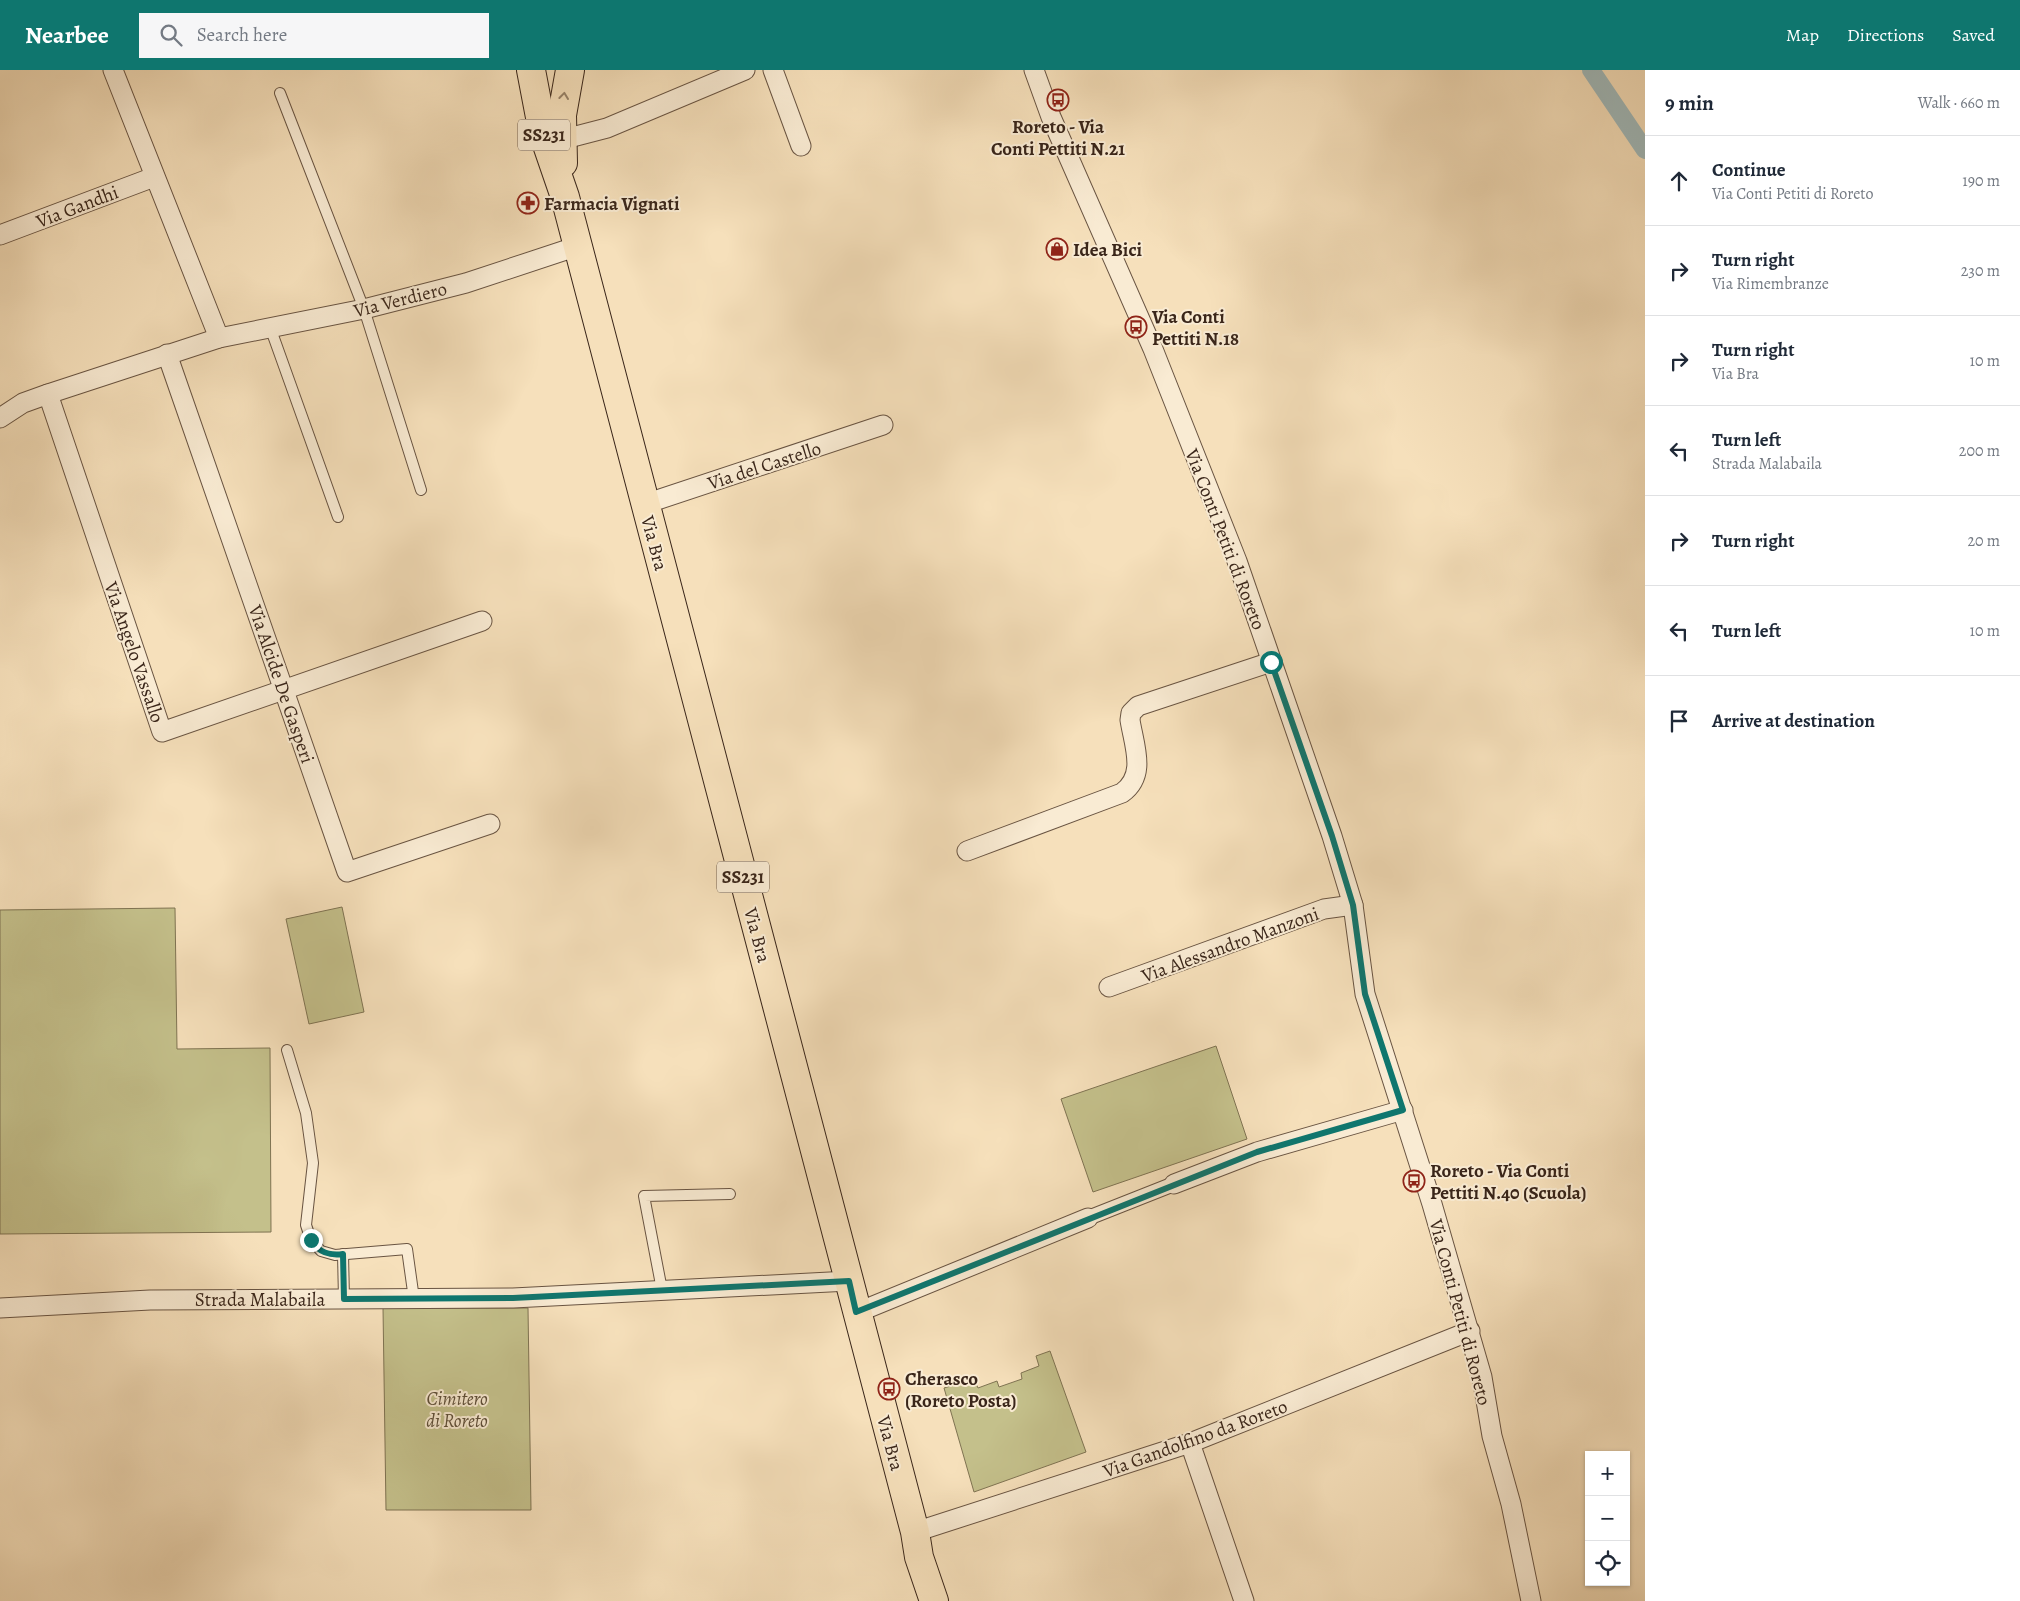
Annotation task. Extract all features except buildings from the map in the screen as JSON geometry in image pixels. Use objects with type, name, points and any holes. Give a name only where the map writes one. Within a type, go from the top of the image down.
[{"type":"main road","name":"Via Bra","points":[[531,70],[554,142],[565,197],[917,1544]]},
{"type":"main road","name":"Via Bra","points":[[554,142],[562,116],[570,70]]},
{"type":"main road","name":"SS231","points":[[914,1601],[917,1544]]},
{"type":"main road","name":"SS231","points":[[917,1544],[934,1601]]},
{"type":"street","points":[[113,70],[219,338]]},
{"type":"street","points":[[554,142],[607,128],[745,70]]},
{"type":"street","points":[[773,70],[801,146]]},
{"type":"street","name":"Via Conti Petiti di Roreto","points":[[1034,70],[1051,117],[1153,349],[1237,561],[1329,827],[1353,905],[1365,994],[1403,1110],[1470,1331],[1482,1377],[1492,1436],[1511,1504],[1531,1601]]},
{"type":"street","name":"Via Gandhi","points":[[0,235],[154,177]]},
{"type":"street","name":"Via Verdiero","points":[[0,418],[23,403],[219,338],[364,309],[466,283],[578,246]]},
{"type":"street","name":"Via Alcide De Gasperi","points":[[167,354],[347,872],[490,824]]},
{"type":"street","name":"Via Angelo Vassallo","points":[[48,394],[162,732],[482,621]]},
{"type":"street","name":"Via del Castello","points":[[645,504],[883,425]]},
{"type":"street","points":[[967,851],[1122,793],[1131,787],[1138,767],[1130,720],[1131,713],[1138,706],[1271,662]]},
{"type":"street","name":"Via Alessandro Manzoni","points":[[1109,988],[1324,909],[1353,905]]},
{"type":"street","points":[[856,1312],[1257,1152],[1403,1110]]},
{"type":"street","name":"Strada Malabaila","points":[[0,1308],[150,1300],[513,1298],[849,1281]]},
{"type":"street","name":"Via Gandolfino da Roreto","points":[[917,1544],[1190,1443],[1470,1331]]},
{"type":"street","points":[[1190,1443],[1244,1601]]},
{"type":"lane","points":[[280,93],[364,309],[421,490]]},
{"type":"lane","points":[[270,327],[338,517]]},
{"type":"lane","points":[[287,1050],[306,1112],[313,1163],[306,1215],[307,1231],[314,1245],[320,1251],[335,1255],[408,1249],[414,1299]]},
{"type":"lane","points":[[662,1290],[644,1196],[730,1194]]},
{"type":"lane","points":[[343,1254],[344,1299]]},
{"type":"green space","points":[[342,907],[364,1012],[309,1024],[286,919]]},
{"type":"green space","points":[[175,908],[177,1049],[270,1048],[271,1232],[0,1234],[0,910]]},
{"type":"green space","points":[[1216,1046],[1247,1139],[1093,1192],[1061,1099]]},
{"type":"green space","name":"Cimitero di Roreto","points":[[383,1308],[528,1308],[531,1510],[386,1510]]},
{"type":"green space","points":[[1050,1351],[1086,1452],[974,1492],[944,1388],[974,1379],[978,1388],[997,1381],[999,1387],[1022,1379],[1021,1373],[1039,1366],[1036,1356]]},
{"type":"waterway","points":[[1591,70],[1645,150]]},
{"type":"place","name":"Roreto - Via Conti Pettiti N.21","points":[[1058,100]]},
{"type":"place","name":"Farmacia Vignati","points":[[528,203]]},
{"type":"place","name":"Idea Bici","points":[[1057,249]]},
{"type":"place","name":"Via Conti Pettiti N.18","points":[[1136,327]]},
{"type":"place","name":"Roreto - Via Conti Pettiti N.40 (Scuola)","points":[[1414,1181]]},
{"type":"place","name":"Cherasco (Roreto Posta)","points":[[889,1389]]},
{"type":"route","points":[[311,1240],[320,1251],[335,1255],[343,1254],[344,1299],[513,1298],[849,1281],[856,1312],[1257,1152],[1403,1110],[1365,994],[1353,905],[1332,836],[1271,662]]}]
